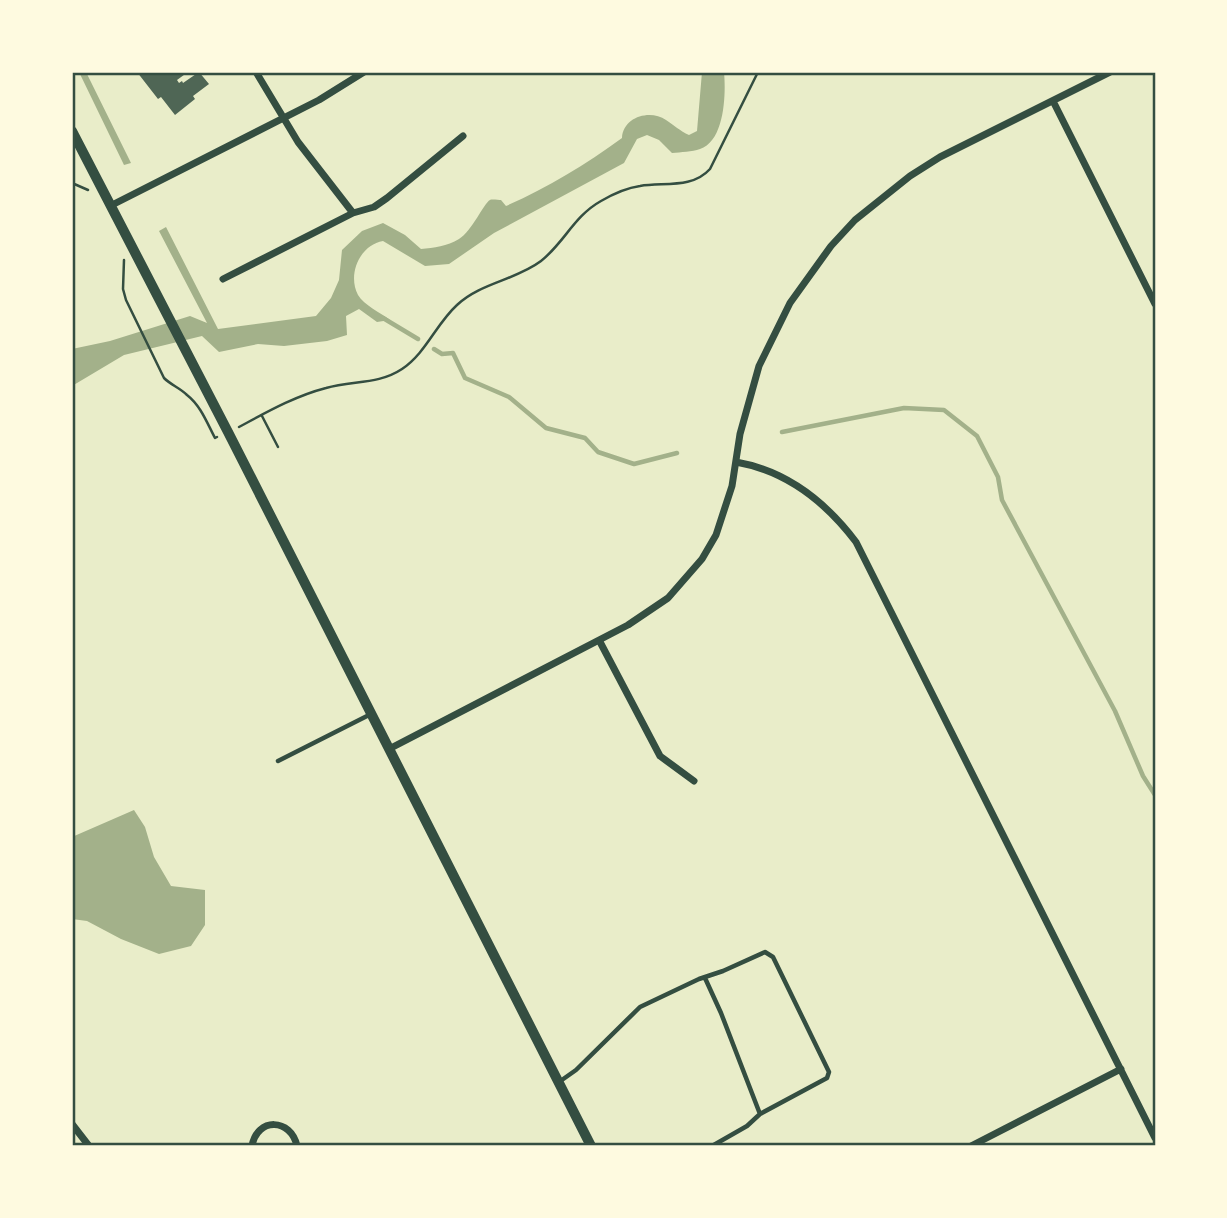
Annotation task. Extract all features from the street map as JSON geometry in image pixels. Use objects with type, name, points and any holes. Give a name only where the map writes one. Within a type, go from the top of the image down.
[{"type":"street","points":[[256,72],[298,142],[353,213]]},
{"type":"street","points":[[110,206],[319,100],[364,72]]},
{"type":"street","points":[[389,749],[599,640],[668,598],[702,559],[716,535],[726,510],[748,400],[768,345],[790,303],[831,246],[855,220],[910,176],[940,158],[1110,72]]},
{"type":"street","points":[[1053,101],[1155,303]]},
{"type":"street","points":[[72,131],[591,1146]]},
{"type":"street","points":[[223,279],[353,213],[374,207],[463,136]]},
{"type":"street","points":[[736,462],[769,471],[811,494],[834,515],[856,542],[1155,1138]]},
{"type":"street","points":[[599,640],[660,756],[694,781]]},
{"type":"street","points":[[971,1146],[1121,1069]]},
{"type":"street","points":[[72,1125],[89,1146]]},
{"type":"street","points":[[251,1146],[258,1131],[278,1125],[291,1132],[298,1146]]},
{"type":"lane","points":[[278,761],[372,714]]},
{"type":"lane","points":[[559,1083],[576,1070],[640,1007],[765,952],[770,954],[829,1072],[827,1078],[760,1114],[747,1126],[712,1146]]},
{"type":"lane","points":[[705,978],[760,1114]]},
{"type":"path","points":[[124,256],[123,289],[130,309],[162,372],[172,385],[186,393],[200,408],[215,438],[319,390],[340,384],[366,383],[387,378],[404,368],[420,353],[460,302],[540,262],[585,211],[600,201],[628,188],[700,179],[710,169],[758,72]]},
{"type":"path","points":[[72,183],[93,194]]},
{"type":"path","points":[[262,415],[278,447]]},
{"type":"shaded area","points":[[79,72],[86,72],[131,163],[124,165]]},
{"type":"shaded area","points":[[702,72],[724,72],[725,92],[715,137],[700,149],[672,153],[659,140],[647,135],[637,139],[624,163],[494,233],[449,264],[425,266],[383,241],[368,248],[362,254],[355,270],[355,287],[364,302],[390,320],[377,322],[359,309],[346,316],[347,335],[327,341],[284,346],[258,344],[219,352],[202,336],[124,355],[72,386],[72,349],[110,341],[190,316],[207,323],[159,231],[166,227],[218,329],[316,316],[331,298],[339,280],[342,250],[362,231],[383,223],[405,235],[421,249],[445,245],[464,235],[490,200],[501,200],[506,206],[551,184],[622,138],[627,125],[638,117],[660,117],[689,135],[697,131]]},
{"type":"shaded area","points":[[134,810],[145,827],[154,857],[171,886],[205,890],[205,925],[191,946],[159,954],[121,939],[87,921],[72,919],[72,837]]},
{"type":"building","points":[[137,72],[188,72],[177,80],[183,83],[199,72],[209,84],[175,115],[161,97],[158,99]]},
{"type":"waterway","points":[[383,318],[418,339]]},
{"type":"waterway","points":[[434,349],[442,354],[453,353],[465,378],[509,397],[546,428],[585,438],[598,452],[634,464],[677,453]]},
{"type":"waterway","points":[[782,432],[904,408],[944,410],[977,436],[998,477],[1002,500],[1115,711],[1143,776],[1155,795]]}]
